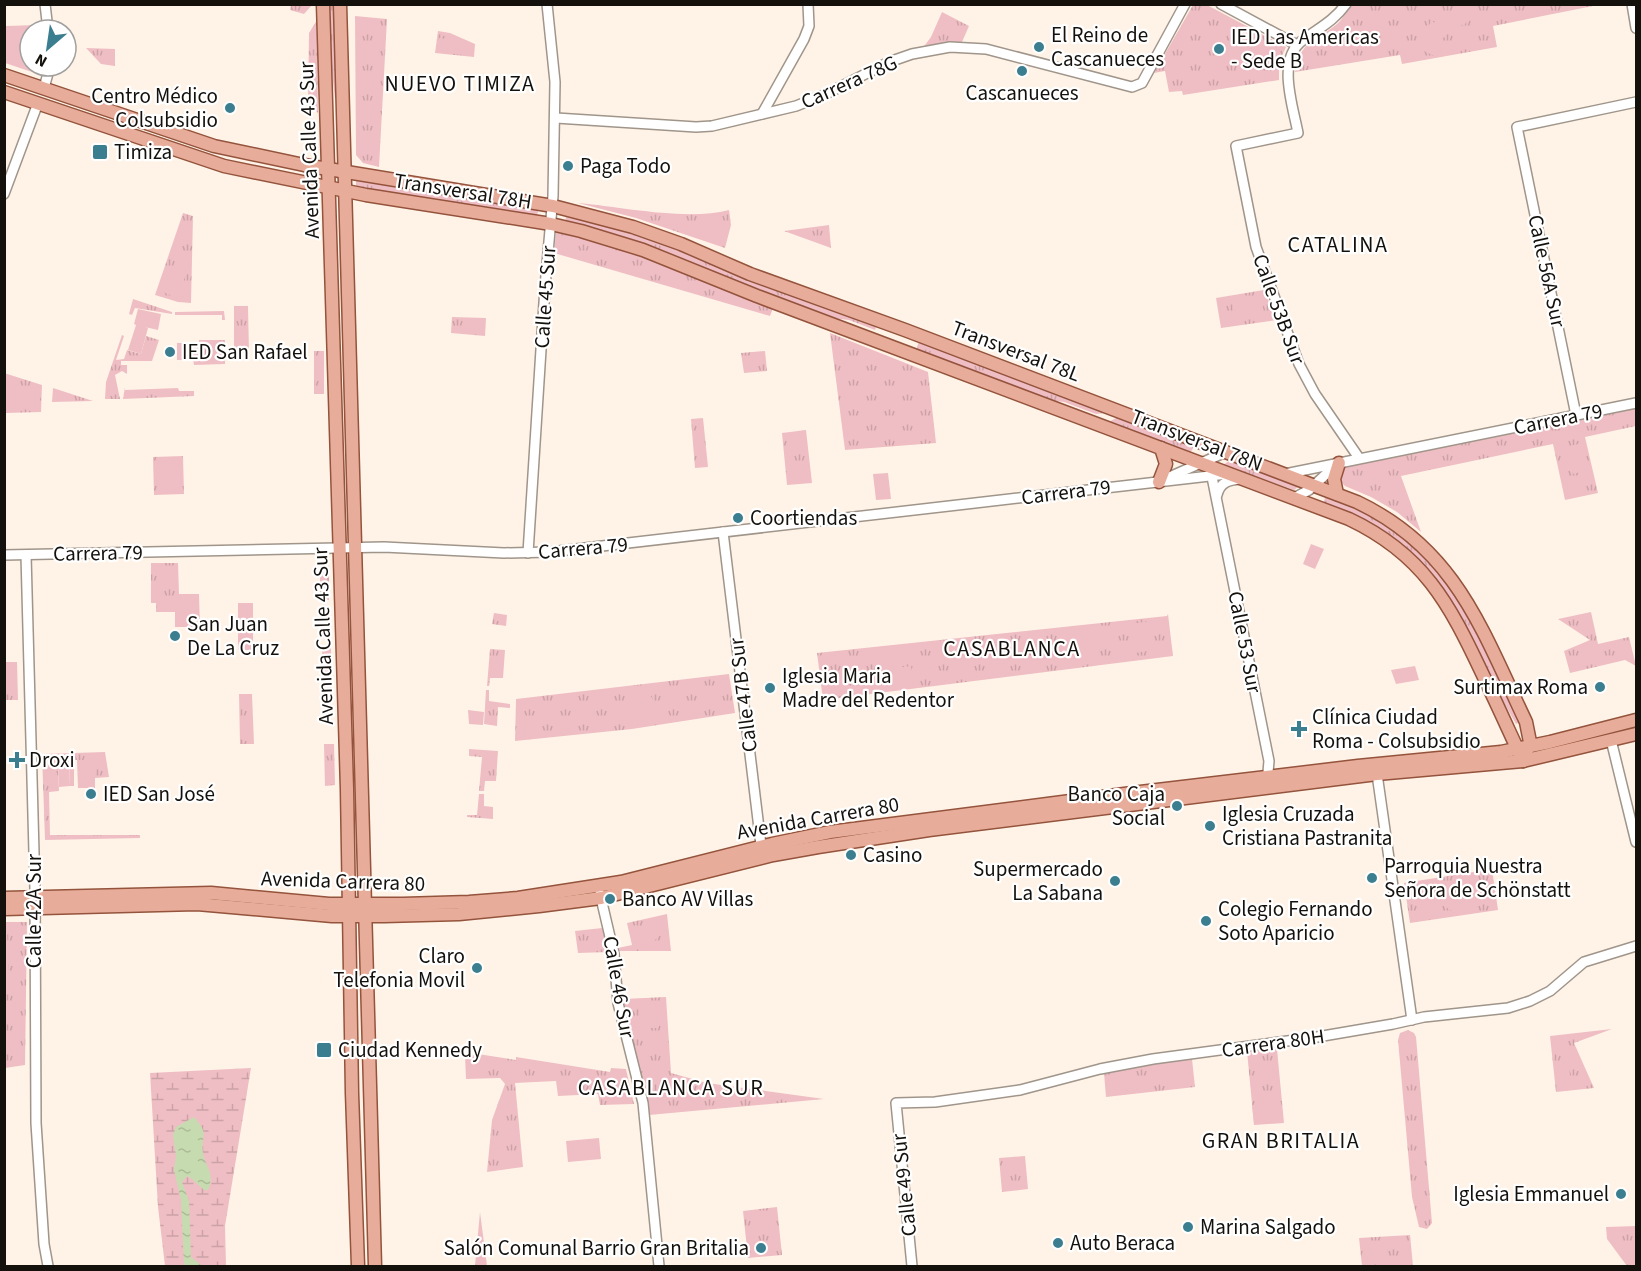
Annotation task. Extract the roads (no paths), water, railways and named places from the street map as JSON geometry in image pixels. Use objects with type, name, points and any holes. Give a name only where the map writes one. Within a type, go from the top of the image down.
[{"type":"main road","name":"Avenida Calle 43 Sur","points":[[324,4],[358,1266]]},
{"type":"main road","name":"Avenida Calle 43 Sur","points":[[340,4],[375,1266]]},
{"type":"main road","name":"Transversal 78H","points":[[4,75],[207,144],[304,165],[553,206],[610,220],[657,235],[750,274],[905,330]]},
{"type":"main road","name":"Transversal 78H","points":[[4,92],[214,163],[345,191],[581,231],[643,250],[749,293],[908,352]]},
{"type":"main road","points":[[304,165],[319,158],[328,150]]},
{"type":"main road","name":"Transversal 78L","points":[[905,330],[1112,408]]},
{"type":"main road","name":"Transversal 78L","points":[[908,352],[1086,420]]},
{"type":"main road","name":"Transversal 78N","points":[[1112,408],[1315,485],[1367,506],[1389,519],[1414,538],[1443,567],[1459,588],[1526,722]]},
{"type":"main road","name":"Transversal 78N","points":[[1086,420],[1208,468],[1242,478],[1350,519],[1403,553],[1428,578],[1448,605],[1523,748]]},
{"type":"main road","points":[[1159,482],[1165,472],[1166,464],[1161,448]]},
{"type":"main road","points":[[1337,494],[1334,479],[1339,463]]},
{"type":"main road","name":"Avenida Carrera 80","points":[[4,909],[35,902],[211,893],[317,903],[348,910],[482,912],[600,892],[642,877],[762,852],[830,832],[1078,812],[1523,748],[1636,720]]},
{"type":"main road","points":[[1526,722],[1550,742]]},
{"type":"main road","points":[[1523,761],[1523,748],[1529,733],[1526,722]]},
{"type":"main road","name":"Avenida Carrera 80","points":[[1373,769],[1523,761],[1636,734]]},
{"type":"main road","name":"Avenida Carrera 80","points":[[949,822],[1076,800],[1267,783]]},
{"type":"main road","points":[[1076,800],[1078,812]]},
{"type":"main road","name":"Avenida Carrera 80","points":[[4,898],[35,902]]},
{"type":"street","name":"Calle 45 Sur","points":[[528,553],[541,344],[553,206],[555,71],[547,4]]},
{"type":"street","points":[[762,114],[804,39],[809,26],[808,4]]},
{"type":"street","name":"Carrera 78G","points":[[556,118],[696,127],[712,126],[809,102],[889,62],[912,54],[950,47],[986,49],[1122,85],[1138,86],[1158,56],[1185,4]]},
{"type":"street","points":[[1221,4],[1297,45],[1333,20],[1346,4]]},
{"type":"street","points":[[1632,4],[1636,28]]},
{"type":"street","name":"Calle 53B Sur","points":[[1297,45],[1292,54],[1288,73],[1298,133],[1236,146],[1256,248],[1297,359],[1314,392],[1359,458]]},
{"type":"street","points":[[44,88],[47,78]]},
{"type":"street","name":"Calle 56A Sur","points":[[1576,416],[1517,127],[1636,102]]},
{"type":"street","points":[[4,194],[38,104]]},
{"type":"street","name":"Carrera 79","points":[[1285,474],[1636,403]]},
{"type":"street","name":"Carrera 79","points":[[4,555],[340,548],[528,553],[601,548],[1159,482],[1208,468],[1226,452]]},
{"type":"street","name":"Carrera 79","points":[[1294,498],[1315,485],[1339,463]]},
{"type":"street","name":"Carrera 79","points":[[1159,482],[1208,468]]},
{"type":"street","name":"Calle 53 Sur","points":[[1208,468],[1217,497],[1269,761],[1267,783]]},
{"type":"street","points":[[1217,497],[1224,483],[1242,478]]},
{"type":"street","name":"Calle 47B Sur","points":[[723,532],[762,852]]},
{"type":"street","name":"Calle 42A Sur","points":[[26,555],[35,902],[36,1133],[44,1244],[48,1266]]},
{"type":"street","points":[[1611,740],[1636,842]]},
{"type":"street","points":[[1373,769],[1412,1020]]},
{"type":"street","name":"Calle 46 Sur","points":[[600,892],[614,954],[618,1003],[643,1103],[659,1266]]},
{"type":"street","name":"Carrera 80H","points":[[896,1103],[935,1102],[1020,1090],[1100,1069],[1153,1059],[1520,1006],[1550,991],[1584,962],[1636,946]]},
{"type":"street","name":"Calle 49 Sur","points":[[896,1103],[912,1266]]},
{"type":"water","points":[[194,1117],[203,1131],[203,1153],[211,1180],[208,1190],[204,1190],[187,1176],[182,1182],[189,1201],[191,1257],[202,1266],[184,1266],[181,1200],[174,1170],[176,1156],[173,1135],[176,1127]]},
{"type":"place","name":"El Reino de Cascanueces","points":[[1039,47]]},
{"type":"place","name":"IED Las Americas - Sede B","points":[[1219,49]]},
{"type":"place","name":"Cascanueces","points":[[1022,71]]},
{"type":"place","name":"Centro Médico Colsubsidio","points":[[230,108]]},
{"type":"place","name":"Timiza","points":[[100,152]]},
{"type":"place","name":"Paga Todo","points":[[568,166]]},
{"type":"place","name":"IED San Rafael","points":[[170,352]]},
{"type":"place","name":"Coortiendas","points":[[738,518]]},
{"type":"place","name":"San Juan De La Cruz","points":[[175,636]]},
{"type":"place","name":"Surtimax Roma","points":[[1600,687]]},
{"type":"place","name":"Iglesia Maria Madre del Redentor","points":[[770,688]]},
{"type":"place","name":"Clínica Ciudad Roma - Colsubsidio","points":[[1299,729]]},
{"type":"place","name":"Droxi","points":[[17,760]]},
{"type":"place","name":"IED San José","points":[[91,794]]},
{"type":"place","name":"Banco Caja Social","points":[[1177,806]]},
{"type":"place","name":"Iglesia Cruzada Cristiana Pastranita","points":[[1210,826]]},
{"type":"place","name":"Casino","points":[[851,855]]},
{"type":"place","name":"Parroquia Nuestra Señora de Schönstatt","points":[[1372,878]]},
{"type":"place","name":"Supermercado La Sabana","points":[[1115,881]]},
{"type":"place","name":"Banco AV Villas","points":[[610,899]]},
{"type":"place","name":"Colegio Fernando Soto Aparicio","points":[[1206,921]]},
{"type":"place","name":"Claro Telefonia Movil","points":[[477,968]]},
{"type":"place","name":"Ciudad Kennedy","points":[[324,1050]]},
{"type":"place","name":"Iglesia Emmanuel","points":[[1621,1194]]},
{"type":"place","name":"Marina Salgado","points":[[1188,1227]]},
{"type":"place","name":"Auto Beraca","points":[[1058,1243]]},
{"type":"place","name":"Salón Comunal Barrio Gran Britalia","points":[[761,1248]]},
{"type":"district","name":"NUEVO TIMIZA","points":[[460,84]]},
{"type":"district","name":"CATALINA","points":[[1338,245]]},
{"type":"district","name":"CASABLANCA","points":[[1012,649]]},
{"type":"district","name":"CASABLANCA SUR","points":[[671,1088]]},
{"type":"district","name":"GRAN BRITALIA","points":[[1281,1141]]}]
